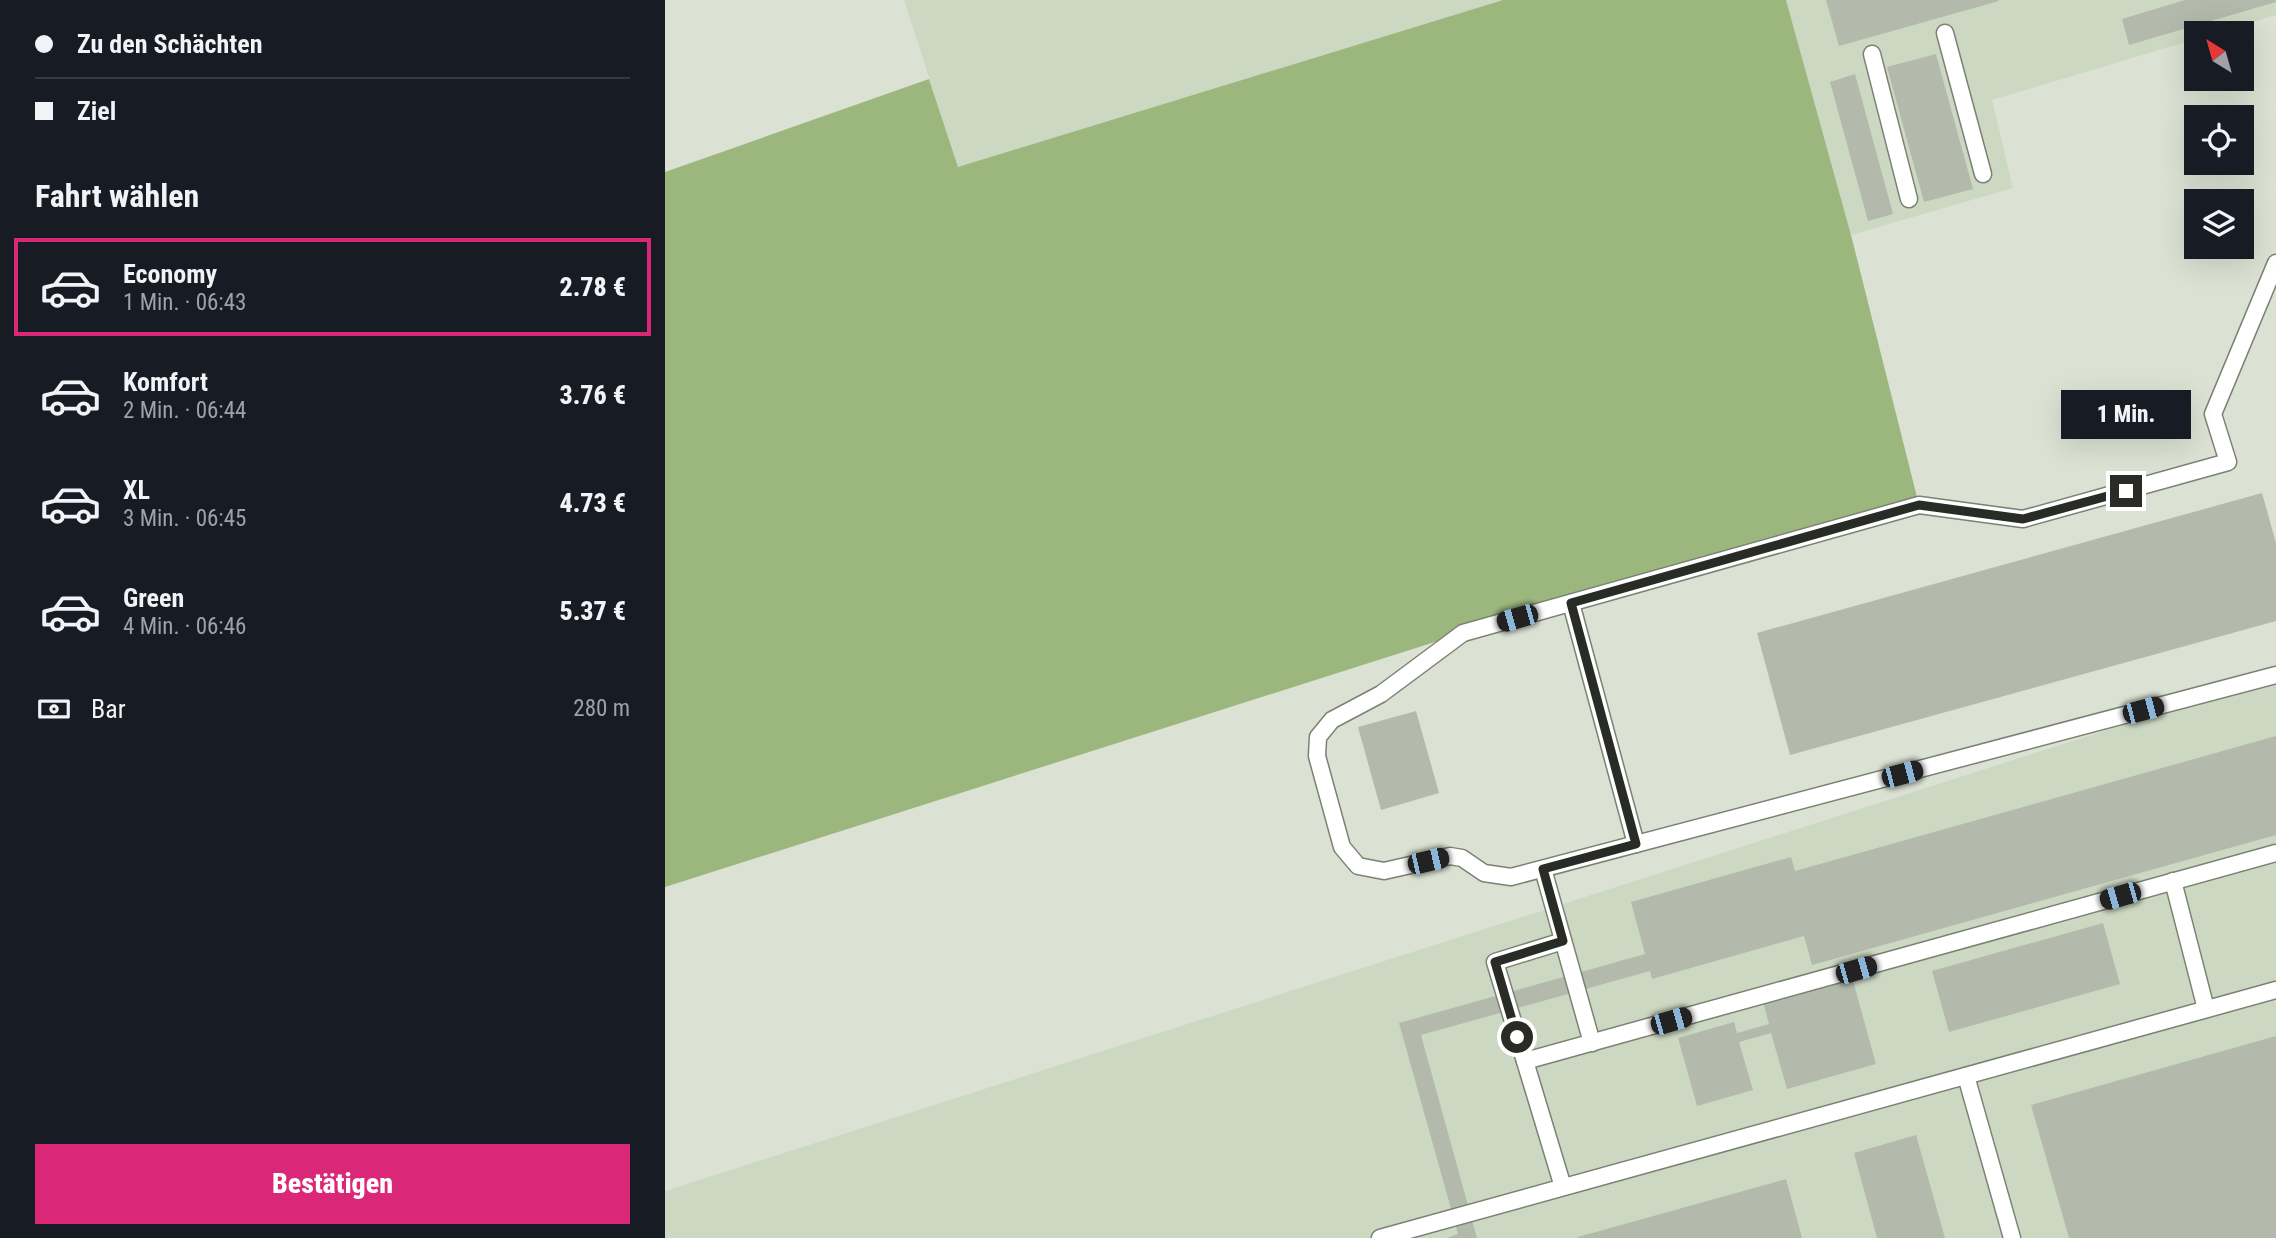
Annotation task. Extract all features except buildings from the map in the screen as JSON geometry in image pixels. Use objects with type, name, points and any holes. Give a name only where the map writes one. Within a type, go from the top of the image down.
[{"type":"lane","points":[[1945,33],[1983,174]]},
{"type":"lane","points":[[1872,54],[1909,199]]},
{"type":"lane","points":[[2276,263],[2213,414],[2228,462],[2023,519],[1919,505],[1463,633],[1381,694],[1332,720],[1318,737],[1316,746],[1342,848],[1357,866],[1384,871],[1450,856],[1462,858],[1496,877],[1511,877],[2276,675]]},
{"type":"lane","points":[[1571,603],[1636,844]]},
{"type":"lane","points":[[1525,1061],[2276,853]]},
{"type":"lane","points":[[1543,869],[1592,1043]]},
{"type":"lane","points":[[2173,881],[2206,1009]]},
{"type":"lane","points":[[1563,941],[1495,962],[1563,1187]]},
{"type":"lane","points":[[1380,1238],[2276,990]]},
{"type":"lane","points":[[1966,1076],[2012,1238]]},
{"type":"shaded area","points":[[904,0],[1503,0],[958,167]]},
{"type":"shaded area","points":[[1786,0],[2276,0],[2276,15],[2254,21],[2184,21],[2184,43],[1992,100],[2013,188],[1851,235]]},
{"type":"shaded area","points":[[2276,676],[2276,1238],[665,1238],[665,1191]]},
{"type":"green space","points":[[1503,0],[1786,0],[1851,235],[1919,505],[1463,633],[665,887],[665,172],[929,79],[958,167]]},
{"type":"route","points":[[1517,1037],[1495,962],[1563,941],[1543,869],[1636,844],[1571,603],[1919,505],[2023,519],[2126,491]]}]
